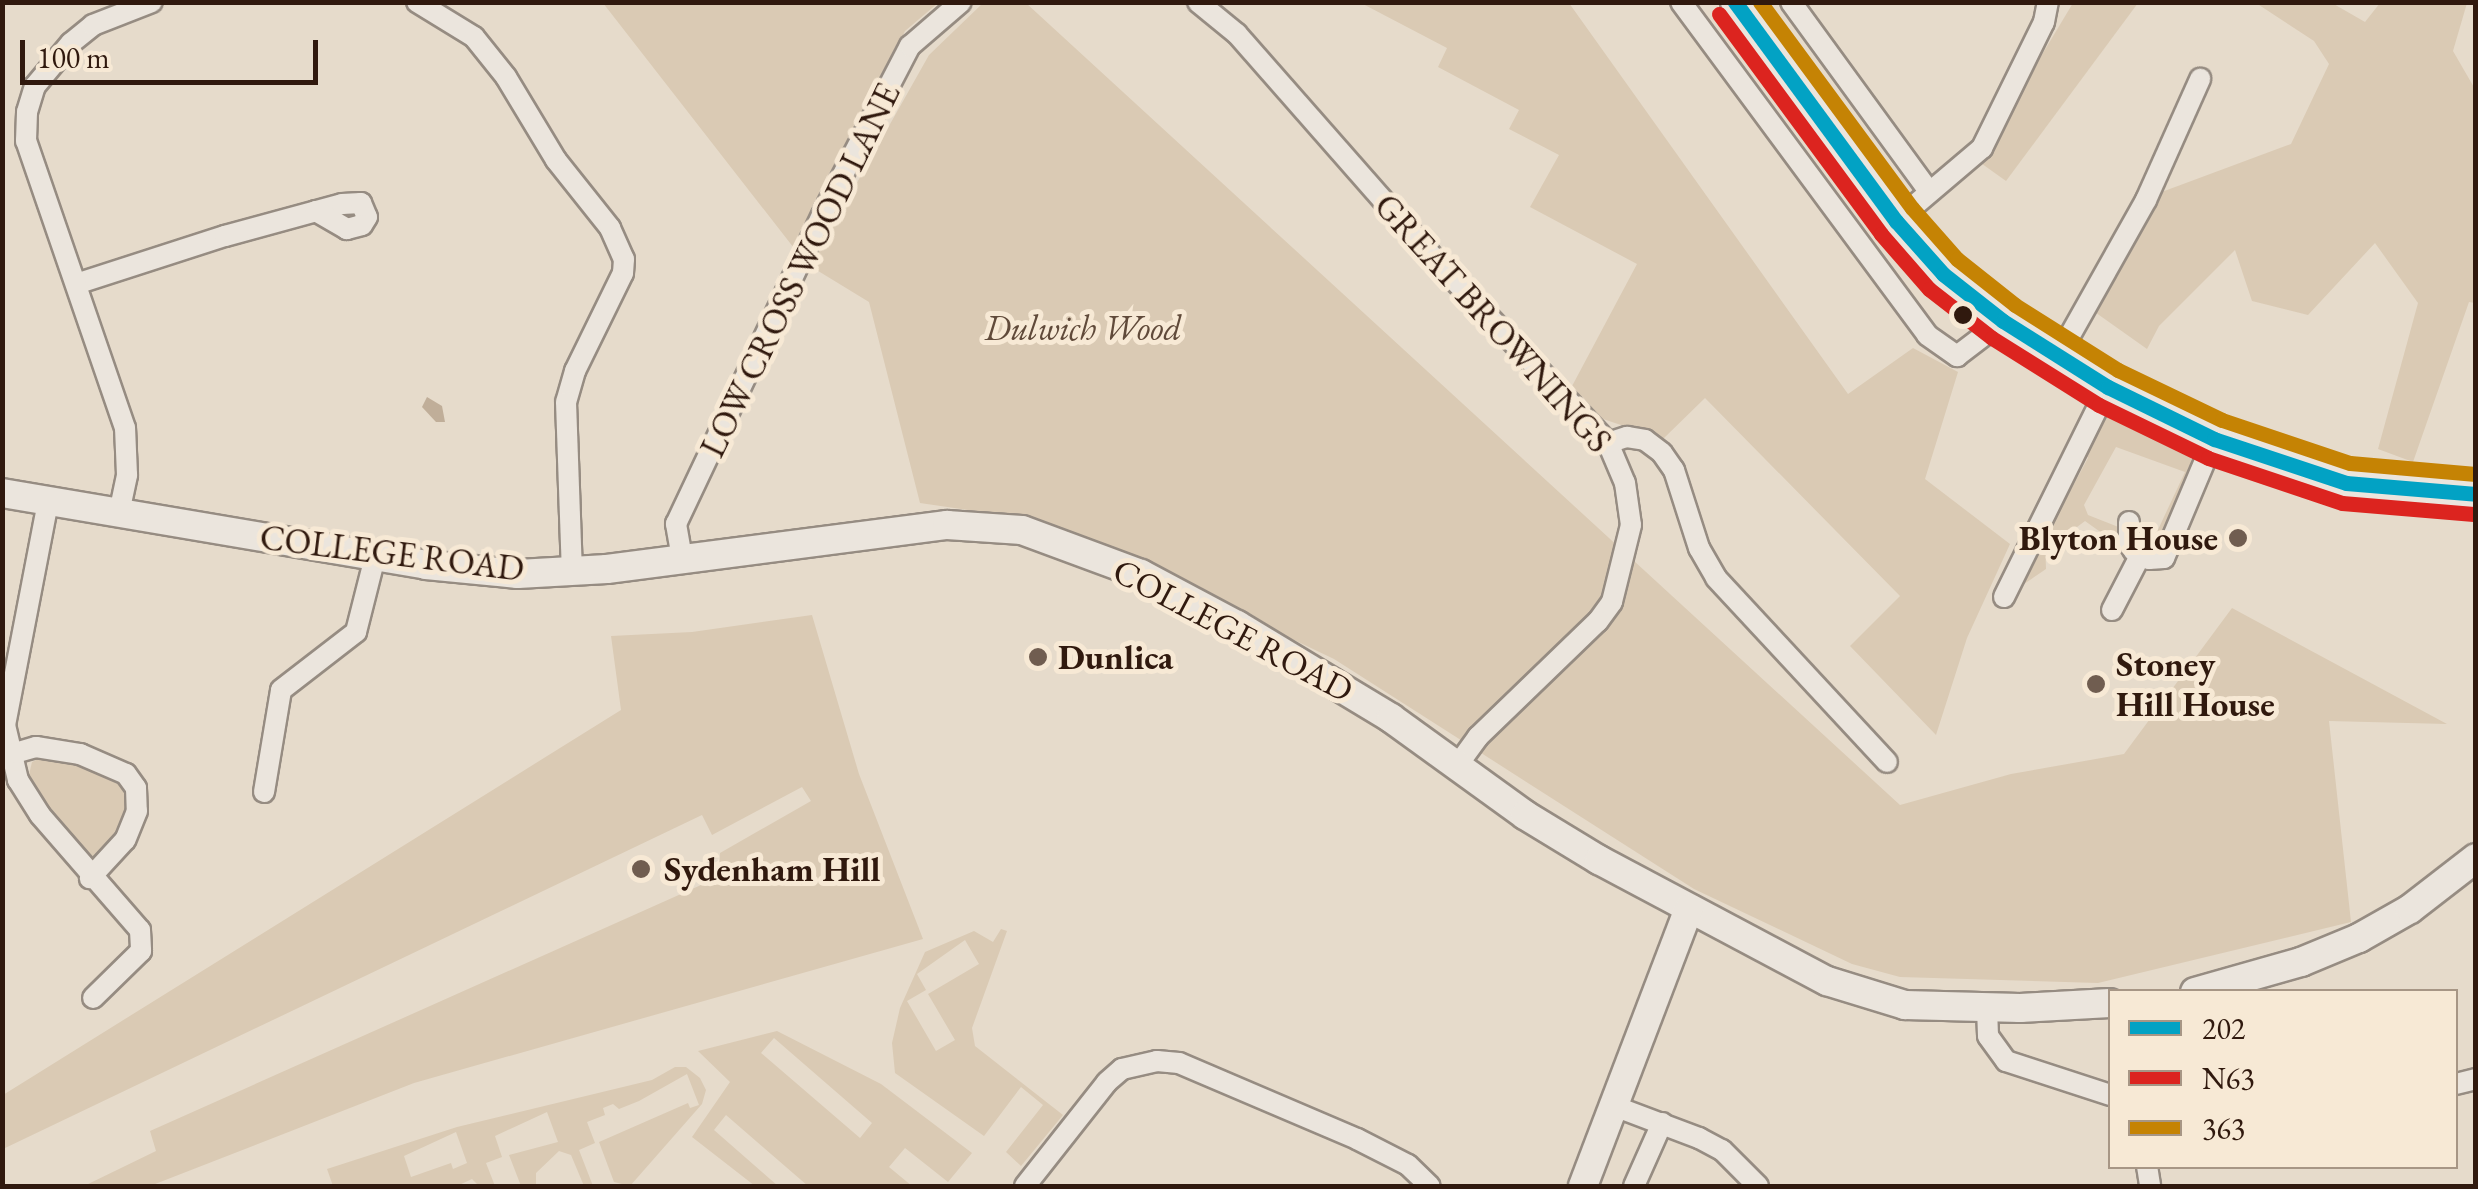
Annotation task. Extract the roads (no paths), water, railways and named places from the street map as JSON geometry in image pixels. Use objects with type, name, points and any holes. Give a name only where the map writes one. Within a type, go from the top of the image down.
[{"type":"street","points":[[119,513],[129,444],[26,140],[27,112],[35,86],[70,42],[93,24],[152,2]]},
{"type":"street","points":[[417,2],[474,37],[485,50],[556,160],[610,228],[624,260],[623,273],[575,372],[566,402],[572,571]]},
{"type":"street","name":"LOW CROSS WOOD LANE","points":[[682,558],[676,524],[825,209],[910,46],[961,2]]},
{"type":"street","name":"GREAT BROWNINGS","points":[[1198,2],[1238,34],[1437,262],[1608,443],[1625,483],[1631,525],[1612,602],[1598,621],[1478,738],[1458,766]]},
{"type":"street","points":[[1680,2],[1927,336],[1957,356],[2003,321]]},
{"type":"street","points":[[1734,2],[1896,221],[1943,274],[2003,321],[2108,386],[2214,440],[2346,483],[2476,494]]},
{"type":"street","points":[[1792,2],[1929,190]]},
{"type":"street","points":[[1896,221],[1982,148],[2044,22],[2048,2]]},
{"type":"street","points":[[2059,355],[2146,200],[2200,79]]},
{"type":"street","points":[[76,284],[316,211]]},
{"type":"street","points":[[2004,597],[2108,386]]},
{"type":"street","points":[[1608,443],[1627,438],[1645,440],[1662,453],[1674,470],[1699,548],[1716,578],[1888,762]]},
{"type":"street","points":[[2129,522],[2129,543],[2140,556],[2157,561],[2169,554],[2214,440]]},
{"type":"street","name":"COLLEGE ROAD","points":[[2,493],[472,572],[572,571],[947,525],[1022,530],[1177,592],[1317,671],[1540,824],[1767,953],[1875,999],[1987,1007],[2108,1004]]},
{"type":"street","points":[[48,502],[5,725],[16,753],[18,780],[90,878],[140,930],[141,951],[93,998]]},
{"type":"street","points":[[2112,610],[2140,556]]},
{"type":"street","points":[[264,792],[281,690],[356,632],[375,557]]},
{"type":"street","points":[[16,753],[36,747],[80,754],[126,774],[136,788],[138,812],[124,840],[90,878]]},
{"type":"street","points":[[2206,989],[2301,962],[2360,938],[2471,871]]},
{"type":"street","points":[[1582,1186],[1688,910]]},
{"type":"street","points":[[1987,1007],[1988,1036],[2006,1061],[2108,1093]]},
{"type":"street","points":[[1028,1186],[1106,1082],[1122,1070],[1156,1061],[1179,1064],[1357,1139],[1408,1166],[1430,1186]]},
{"type":"street","points":[[1614,1106],[1722,1150],[1758,1186]]},
{"type":"street","points":[[1634,1186],[1662,1123]]},
{"type":"place","name":"Blyton House","points":[[2238,538]]},
{"type":"place","name":"Dunlica","points":[[1038,657]]},
{"type":"place","name":"Stoney Hill House","points":[[2096,684]]},
{"type":"place","name":"Sydenham Hill","points":[[641,869]]},
{"type":"park label","name":"Dulwich Wood","points":[[1083,328]]}]
